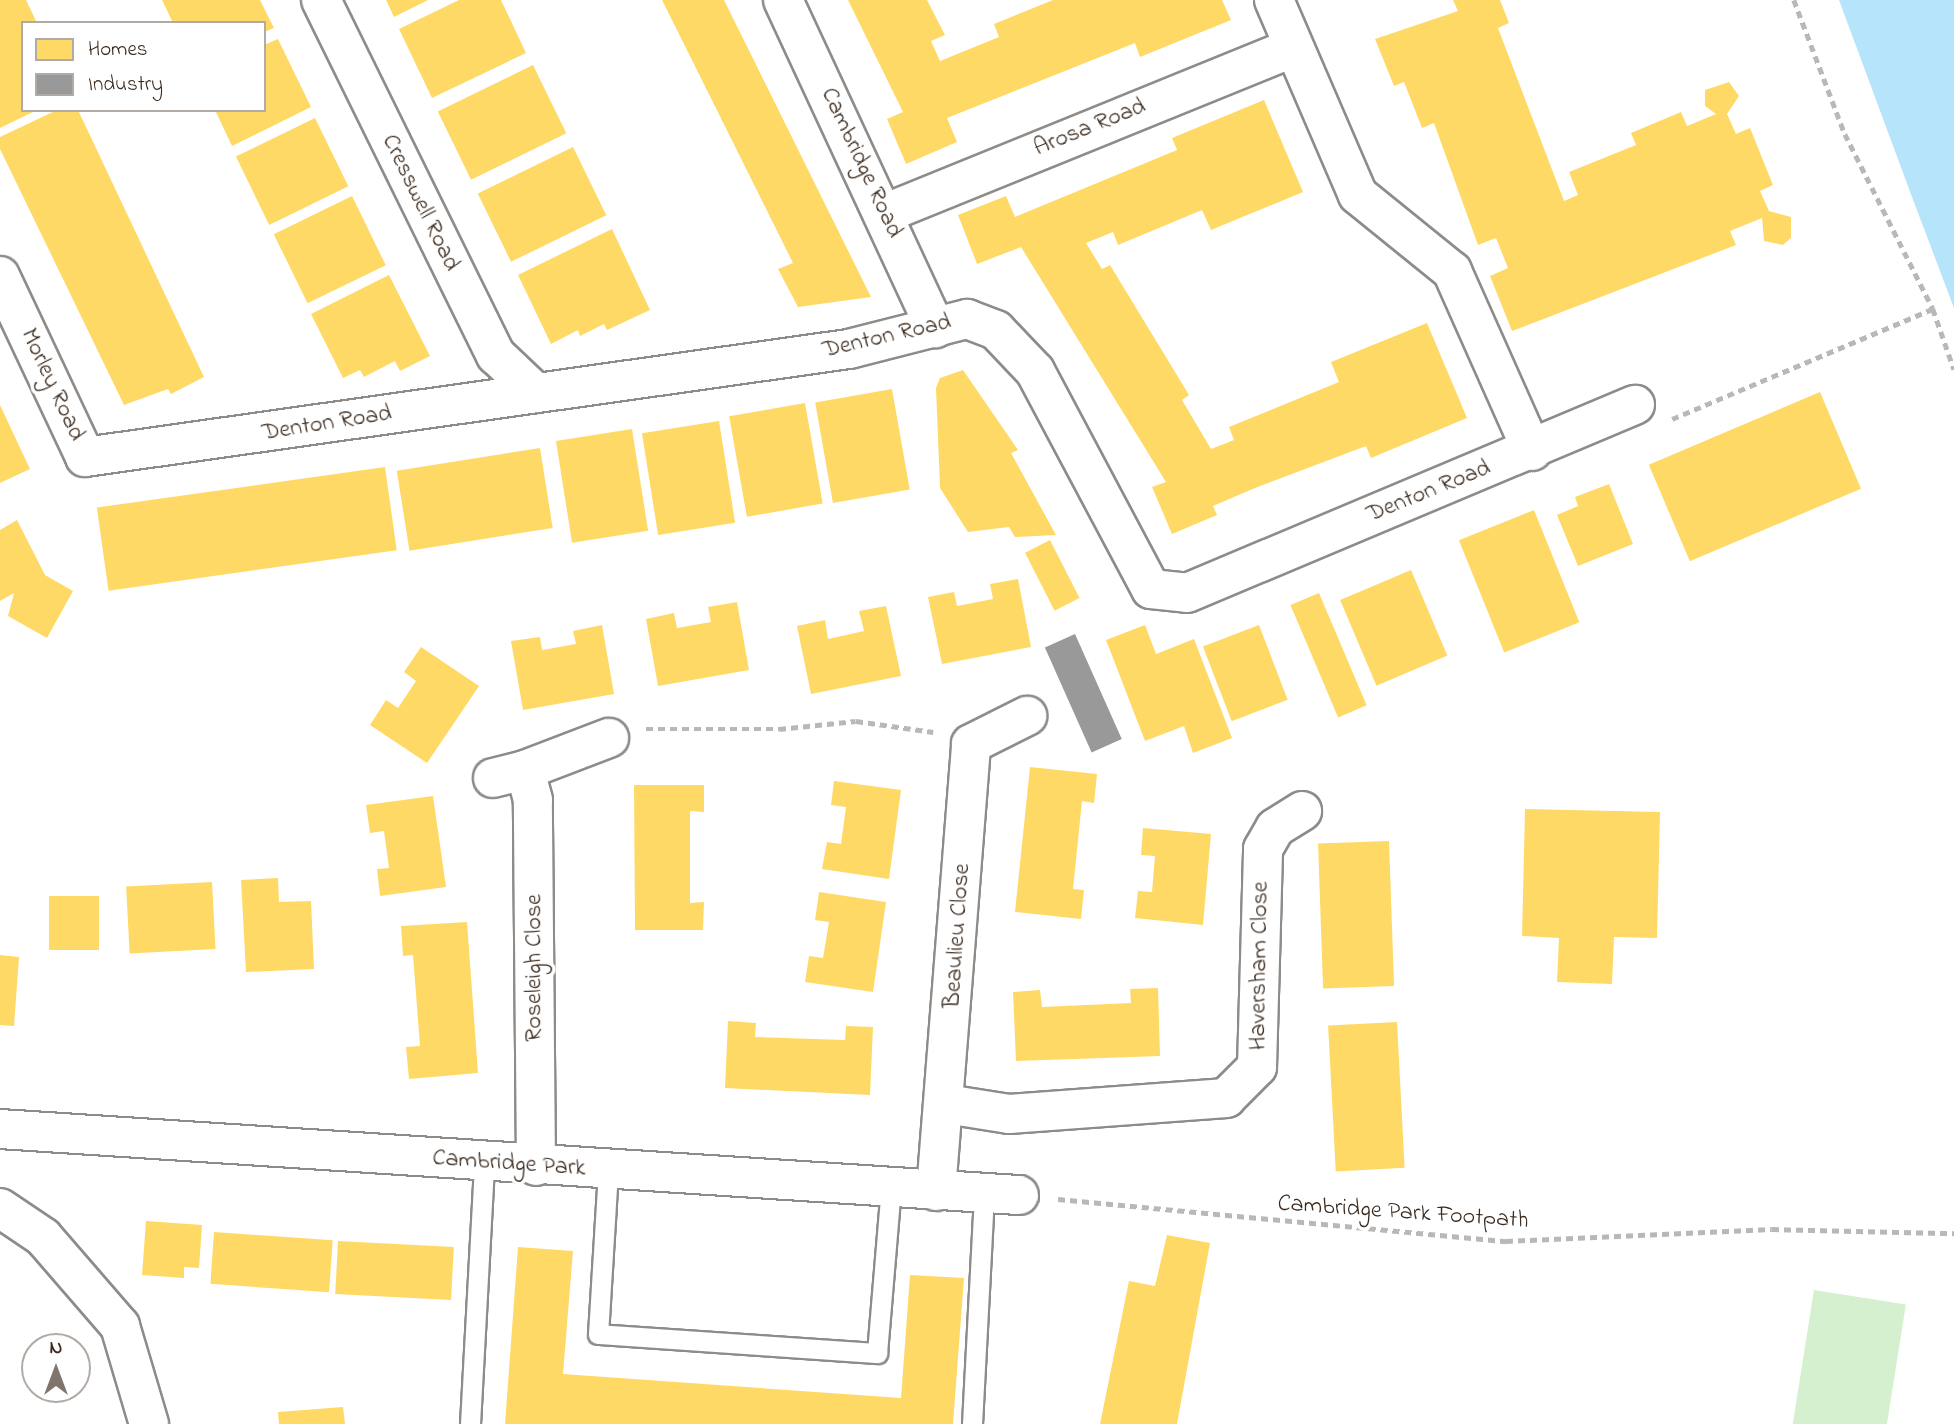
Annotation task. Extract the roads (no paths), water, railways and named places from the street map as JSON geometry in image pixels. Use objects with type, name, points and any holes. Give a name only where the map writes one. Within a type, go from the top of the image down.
[{"type":"street","name":"Cresswell Road","points":[[321,0],[496,355],[536,393]]},
{"type":"street","name":"Cambridge Road","points":[[783,0],[886,213],[934,328]]},
{"type":"street","points":[[1274,0],[1358,195],[1452,271],[1532,451]]},
{"type":"street","name":"Arosa Road","points":[[886,213],[1294,47]]},
{"type":"street","name":"Morley Road","points":[[0,276],[85,457]]},
{"type":"street","name":"Denton Road","points":[[85,457],[849,349],[967,319],[996,330],[1035,371],[1151,589],[1187,593],[1532,451],[1634,405]]},
{"type":"street","name":"Beaulieu Close","points":[[936,1191],[946,1104],[971,744],[1027,716]]},
{"type":"street","name":"Roseleigh Close","points":[[536,1166],[533,812],[509,774],[609,738]]},
{"type":"street","name":"Haversham Close","points":[[946,1104],[1009,1114],[1226,1098],[1257,1067],[1263,849],[1275,828],[1302,811]]},
{"type":"street","name":"Cambridge Park","points":[[0,1129],[608,1171],[1002,1194]]},
{"type":"street","points":[[0,1208],[43,1237],[120,1326],[149,1424]]},
{"type":"lane","points":[[470,1424],[484,1162]]},
{"type":"lane","points":[[608,1171],[598,1334],[877,1353],[891,1188]]},
{"type":"lane","points":[[972,1424],[1002,1194]]},
{"type":"water","points":[[1839,0],[1954,0],[1954,308],[1912,197]]}]
